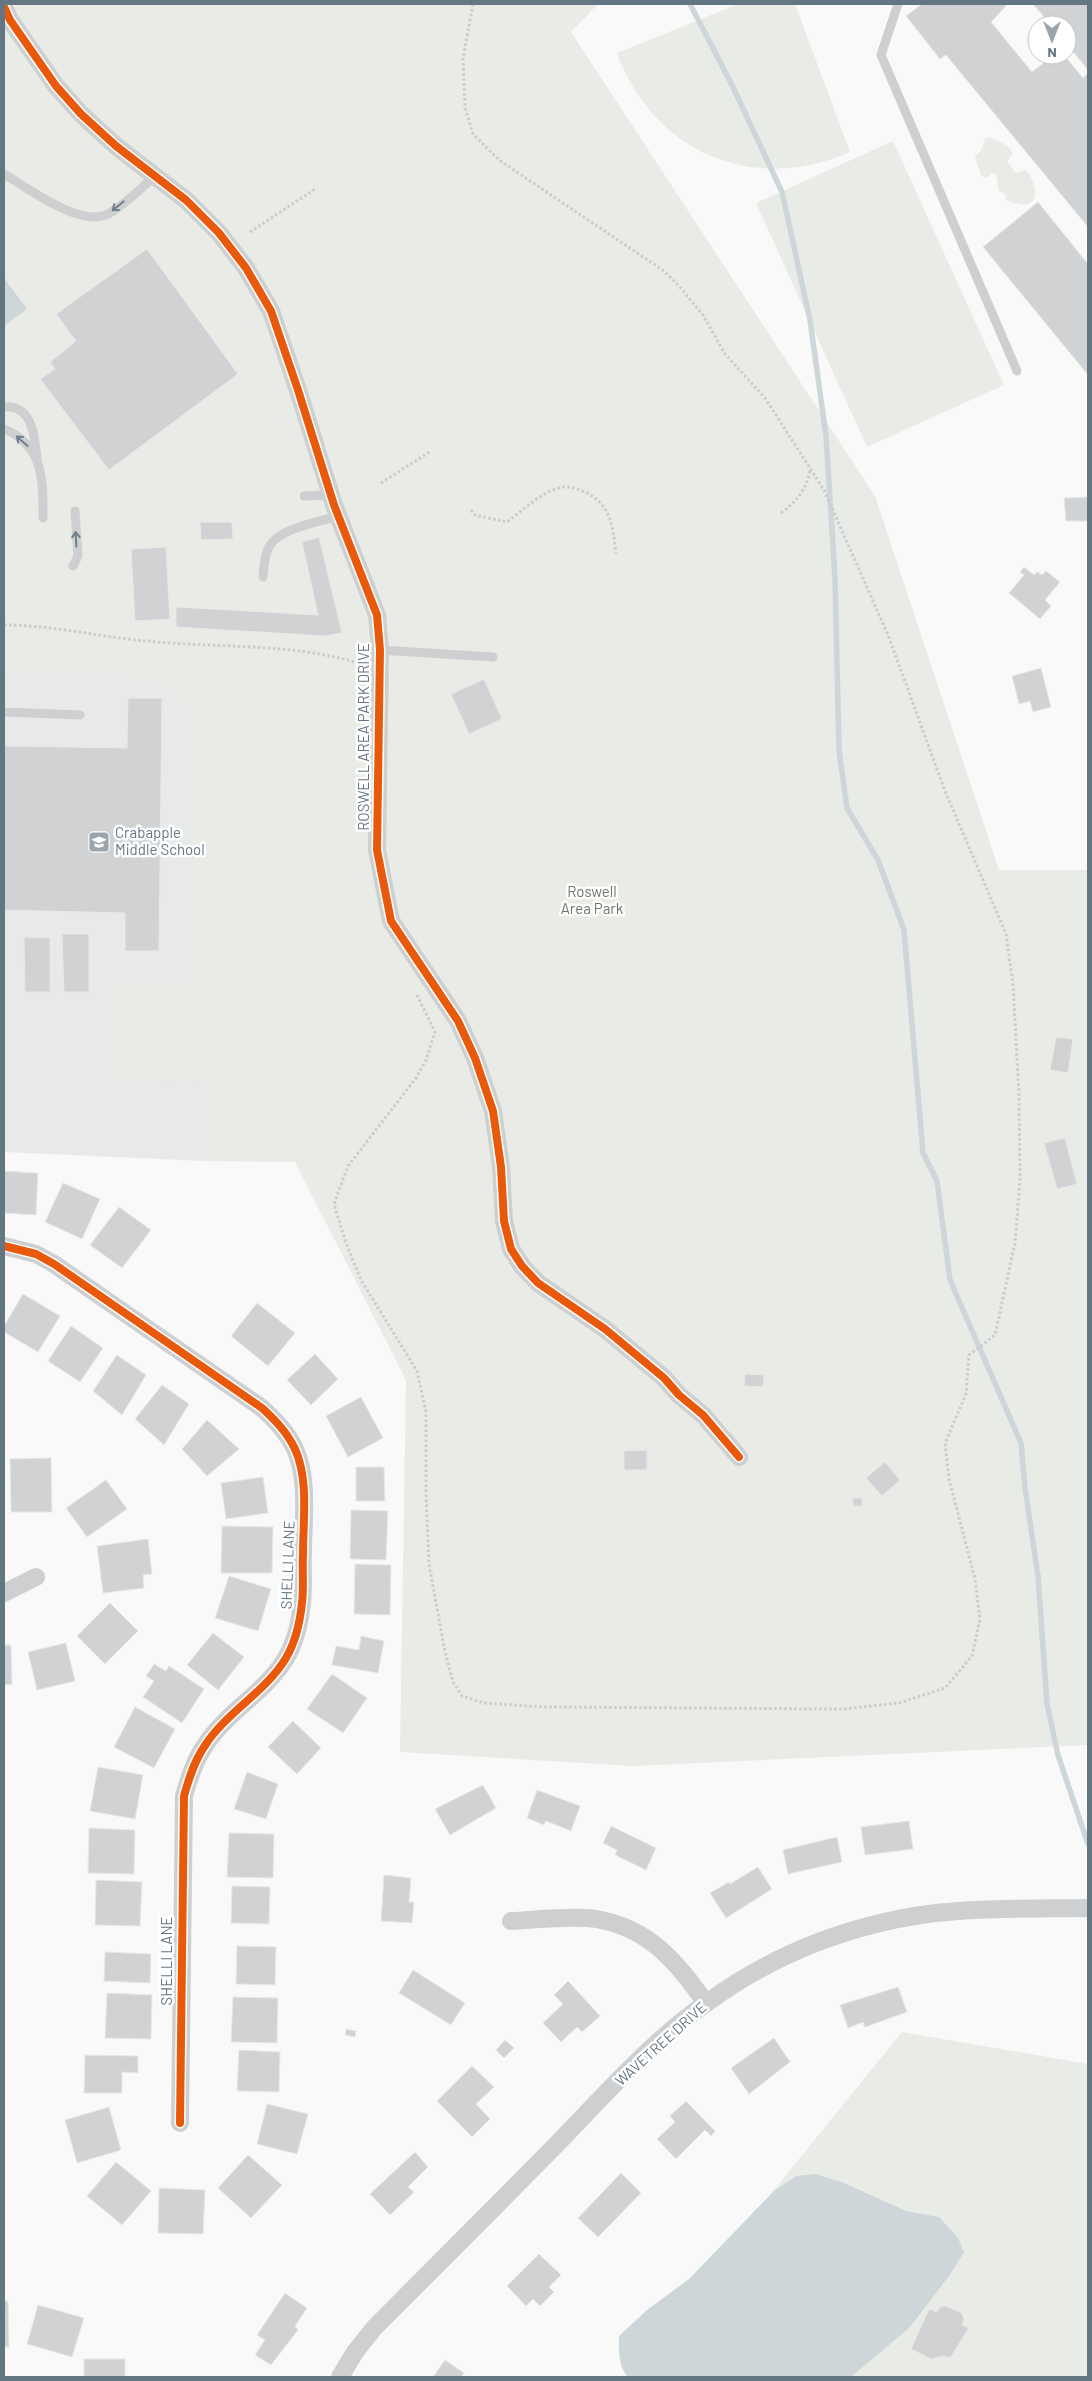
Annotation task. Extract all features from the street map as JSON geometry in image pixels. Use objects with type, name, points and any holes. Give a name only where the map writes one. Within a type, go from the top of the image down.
[{"type":"street","name":"ROSWELL AREA PARK DRIVE","points":[[4,7],[10,20],[69,100],[116,146],[156,175],[219,233],[246,268],[271,311],[338,516],[377,615],[380,650],[377,850],[390,921],[458,1021],[474,1058],[493,1111],[501,1167],[504,1221],[511,1248],[522,1266],[538,1282],[605,1329],[664,1378],[679,1395],[703,1415],[739,1457]]},
{"type":"street","name":"SHELLI LANE","points":[[4,1246],[36,1254],[54,1264],[262,1408],[281,1426],[295,1449],[301,1467],[304,1488],[302,1602],[296,1635],[287,1657],[273,1677],[220,1727],[205,1745],[192,1768],[184,1796],[182,1818],[180,2123]]},
{"type":"street","points":[[4,1593],[36,1577]]},
{"type":"street","name":"WAVETREE DRIVE","points":[[340,2377],[355,2352],[376,2327],[654,2046],[706,2003],[746,1976],[791,1953],[830,1937],[878,1923],[919,1915],[964,1911],[1088,1908]]},
{"type":"street","points":[[511,1921],[594,1918],[639,1934],[657,1945],[677,1963],[706,2003]]},
{"type":"lane","points":[[898,4],[881,54],[1017,371]]},
{"type":"lane","points":[[4,174],[64,209],[86,217],[98,217],[108,213],[156,175]]},
{"type":"lane","points":[[4,407],[16,407],[28,417],[36,438],[37,458],[41,475],[43,518]]},
{"type":"lane","points":[[4,429],[25,442],[37,458]]},
{"type":"lane","points":[[304,496],[331,495]]},
{"type":"lane","points":[[73,566],[78,556],[75,511]]},
{"type":"lane","points":[[263,577],[266,555],[275,538],[283,533],[338,516]]},
{"type":"lane","points":[[380,650],[493,657]]},
{"type":"lane","points":[[4,712],[80,714]]},
{"type":"path","points":[[435,1032],[426,1060],[416,1078],[348,1166],[334,1204],[346,1243],[361,1280],[417,1371],[426,1412],[426,1495],[429,1564],[452,1682],[462,1696],[484,1703],[544,1707],[844,1709],[899,1702],[945,1688],[972,1656],[980,1619],[975,1579],[949,1479],[945,1443],[956,1412],[966,1394],[968,1356],[995,1335],[1015,1243],[1020,1179],[1019,1095],[1013,984],[1006,934],[945,792],[888,634],[824,490],[765,398],[725,354],[703,315],[664,271],[499,160],[473,134],[464,107],[463,59],[473,4]]},
{"type":"path","points":[[250,232],[315,189]]},
{"type":"path","points":[[381,483],[431,451]]},
{"type":"path","points":[[781,513],[801,495],[808,482],[811,469]]},
{"type":"path","points":[[472,510],[475,515],[507,522],[548,493],[558,488],[572,487],[596,498],[605,507],[613,525],[616,553]]},
{"type":"path","points":[[4,625],[34,625],[98,636],[334,656],[358,663]]},
{"type":"shaded area","points":[[4,278],[27,309],[4,326]]},
{"type":"shaded area","name":"Crabapple Middle School","points":[[4,672],[150,677],[191,705],[203,1161],[4,1152]]},
{"type":"shaded area","points":[[816,2174],[844,2183],[906,2211],[939,2217],[958,2238],[964,2252],[949,2276],[910,2327],[851,2377],[628,2377],[622,2368],[619,2336],[647,2310],[689,2279],[774,2191],[796,2176]]},
{"type":"green space","name":"Roswell Area Park","points":[[4,4],[598,4],[571,32],[875,496],[999,870],[1088,870],[1088,1745],[633,1766],[400,1752],[406,1380],[295,1162],[203,1161],[200,1080],[110,1081],[109,982],[198,980],[191,705],[150,677],[4,672]]},
{"type":"green space","points":[[738,4],[795,4],[850,152],[814,164],[778,169],[743,166],[711,156],[681,139],[655,116],[633,87],[617,53]]},
{"type":"green space","points":[[989,137],[1008,146],[1013,154],[1007,162],[1016,173],[1025,170],[1030,174],[1035,188],[1034,200],[1031,203],[1021,204],[1006,200],[1005,194],[999,191],[996,175],[992,173],[987,178],[981,175],[975,157],[982,149],[985,139]]},
{"type":"green space","points":[[893,141],[1004,385],[867,447],[756,203]]},
{"type":"green space","points":[[902,2032],[1088,2064],[1088,2377],[737,2377],[637,2359]]},
{"type":"building","points":[[922,4],[1004,4],[1006,6],[991,22],[1032,72],[1041,65],[1072,65],[1083,78],[1088,73],[1088,227],[946,55],[940,59],[906,16]]},
{"type":"building","points":[[1033,4],[1088,4],[1088,70],[1077,56],[1077,15],[1042,15]]},
{"type":"building","points":[[1038,202],[1088,264],[1088,375],[983,247]]},
{"type":"building","points":[[147,249],[238,374],[109,470],[40,379],[55,369],[50,362],[76,341],[56,314]]},
{"type":"building","points":[[1088,497],[1088,521],[1066,521],[1064,498]]},
{"type":"building","points":[[200,522],[232,522],[233,539],[201,540]]},
{"type":"building","points":[[319,537],[342,633],[325,636],[176,627],[176,607],[318,615],[302,542]]},
{"type":"building","points":[[166,547],[170,619],[135,621],[131,549]]},
{"type":"building","points":[[1024,567],[1034,575],[1037,572],[1042,575],[1046,571],[1060,582],[1045,600],[1051,606],[1040,619],[1009,593],[1024,575],[1020,572]]},
{"type":"building","points":[[1041,668],[1051,707],[1033,712],[1030,701],[1019,704],[1012,676]]},
{"type":"building","points":[[484,679],[502,719],[469,734],[451,694]]},
{"type":"building","points":[[128,698],[162,698],[159,951],[125,951],[125,913],[4,910],[4,746],[127,748]]},
{"type":"building","points":[[62,934],[89,934],[89,992],[64,992]]},
{"type":"building","points":[[24,937],[50,938],[50,992],[25,992]]},
{"type":"building","points":[[1056,1037],[1073,1039],[1068,1073],[1050,1070]]},
{"type":"building","points":[[1065,1138],[1077,1184],[1057,1189],[1044,1143]]},
{"type":"building","points":[[4,1171],[38,1173],[36,1215],[4,1213]]},
{"type":"building","points":[[63,1183],[100,1199],[82,1239],[45,1222]]},
{"type":"building","points":[[119,1207],[151,1230],[122,1268],[90,1245]]},
{"type":"building","points":[[23,1294],[60,1316],[38,1352],[4,1332],[4,1326]]},
{"type":"building","points":[[257,1303],[295,1333],[268,1366],[231,1336]]},
{"type":"building","points":[[71,1326],[103,1348],[80,1382],[48,1361]]},
{"type":"building","points":[[315,1354],[338,1379],[311,1405],[287,1380]]},
{"type":"building","points":[[117,1355],[146,1375],[122,1415],[93,1391]]},
{"type":"building","points":[[745,1374],[764,1375],[763,1387],[744,1386]]},
{"type":"building","points":[[162,1385],[189,1404],[164,1445],[135,1419]]},
{"type":"building","points":[[361,1397],[383,1438],[348,1457],[326,1416]]},
{"type":"building","points":[[207,1420],[239,1449],[207,1476],[182,1449]]},
{"type":"building","points":[[647,1450],[647,1470],[624,1470],[624,1451]]},
{"type":"building","points":[[51,1458],[52,1512],[11,1512],[10,1459]]},
{"type":"building","points":[[885,1462],[900,1480],[882,1496],[866,1478]]},
{"type":"building","points":[[356,1467],[384,1467],[385,1501],[356,1501]]},
{"type":"building","points":[[263,1477],[268,1513],[226,1519],[221,1483]]},
{"type":"building","points":[[106,1480],[127,1509],[87,1537],[66,1508]]},
{"type":"building","points":[[853,1498],[862,1498],[862,1506],[853,1506]]},
{"type":"building","points":[[351,1510],[388,1511],[386,1560],[350,1559]]},
{"type":"building","points":[[222,1526],[273,1527],[272,1573],[221,1573]]},
{"type":"building","points":[[148,1539],[152,1574],[143,1575],[144,1588],[103,1593],[97,1546]]},
{"type":"building","points":[[355,1564],[391,1565],[390,1615],[354,1614]]},
{"type":"building","points":[[229,1576],[271,1589],[258,1631],[215,1618]]},
{"type":"building","points":[[110,1603],[138,1631],[105,1664],[77,1636]]},
{"type":"building","points":[[213,1633],[244,1657],[218,1690],[187,1665]]},
{"type":"building","points":[[361,1636],[384,1641],[378,1673],[332,1665],[336,1646],[359,1650]]},
{"type":"building","points":[[66,1643],[75,1681],[37,1690],[28,1652]]},
{"type":"building","points":[[4,1645],[11,1645],[12,1684],[4,1685]]},
{"type":"building","points":[[154,1664],[166,1671],[169,1666],[204,1689],[182,1723],[143,1697],[154,1681],[146,1676]]},
{"type":"building","points":[[332,1674],[367,1698],[343,1733],[307,1709]]},
{"type":"building","points":[[135,1707],[175,1729],[154,1768],[114,1747]]},
{"type":"building","points":[[293,1721],[321,1748],[297,1774],[268,1747]]},
{"type":"building","points":[[98,1767],[143,1775],[135,1819],[90,1811]]},
{"type":"building","points":[[247,1772],[278,1784],[266,1819],[234,1809]]},
{"type":"building","points":[[483,1785],[496,1808],[450,1835],[435,1809]]},
{"type":"building","points":[[537,1790],[580,1806],[571,1831],[546,1821],[544,1825],[527,1818]]},
{"type":"building","points":[[909,1821],[913,1849],[865,1855],[861,1827]]},
{"type":"building","points":[[611,1826],[656,1848],[646,1870],[615,1855],[617,1850],[603,1843]]},
{"type":"building","points":[[89,1828],[135,1830],[134,1874],[88,1873]]},
{"type":"building","points":[[229,1833],[274,1834],[273,1878],[227,1877]]},
{"type":"building","points":[[837,1837],[842,1862],[788,1874],[783,1850]]},
{"type":"building","points":[[758,1867],[772,1889],[726,1918],[710,1893],[729,1882],[730,1884]]},
{"type":"building","points":[[384,1875],[411,1878],[409,1902],[414,1902],[412,1923],[381,1921]]},
{"type":"building","points":[[96,1880],[142,1882],[140,1926],[95,1925]]},
{"type":"building","points":[[232,1886],[270,1887],[269,1924],[231,1923]]},
{"type":"building","points":[[237,1946],[276,1947],[275,1985],[236,1984]]},
{"type":"building","points":[[105,1952],[151,1954],[150,1983],[104,1981]]},
{"type":"building","points":[[413,1970],[465,2003],[451,2025],[399,1993]]},
{"type":"building","points":[[568,1981],[600,2016],[582,2032],[577,2027],[561,2042],[543,2023],[563,2004],[554,1995]]},
{"type":"building","points":[[898,1987],[907,2012],[865,2027],[863,2022],[848,2028],[840,2005]]},
{"type":"building","points":[[107,1993],[152,1995],[151,2039],[105,2038]]},
{"type":"building","points":[[233,1997],[278,1998],[277,2043],[231,2042]]},
{"type":"building","points":[[346,2029],[356,2031],[355,2037],[345,2035]]},
{"type":"building","points":[[774,2038],[790,2062],[749,2094],[731,2068]]},
{"type":"building","points":[[505,2040],[514,2048],[504,2058],[496,2050]]},
{"type":"building","points":[[239,2050],[280,2052],[279,2092],[237,2091]]},
{"type":"building","points":[[85,2055],[138,2056],[138,2073],[122,2072],[122,2093],[84,2093]]},
{"type":"building","points":[[472,2066],[494,2087],[476,2104],[490,2119],[472,2137],[437,2101]]},
{"type":"building","points":[[686,2101],[715,2131],[711,2136],[705,2130],[676,2159],[657,2139],[675,2122],[670,2116]]},
{"type":"building","points":[[267,2104],[308,2114],[297,2154],[257,2144]]},
{"type":"building","points":[[109,2107],[121,2150],[77,2163],[65,2120]]},
{"type":"building","points":[[415,2152],[428,2167],[408,2187],[414,2192],[390,2215],[370,2194]]},
{"type":"building","points":[[248,2155],[282,2185],[251,2218],[218,2188]]},
{"type":"building","points":[[116,2162],[151,2191],[122,2225],[87,2196]]},
{"type":"building","points":[[621,2173],[641,2193],[598,2237],[578,2218]]},
{"type":"building","points":[[159,2188],[205,2190],[203,2234],[158,2233]]},
{"type":"building","points":[[539,2254],[561,2275],[549,2287],[554,2292],[540,2306],[533,2299],[526,2306],[507,2286]]},
{"type":"building","points":[[285,2293],[307,2308],[295,2326],[298,2330],[271,2365],[255,2355],[265,2340],[257,2335]]},
{"type":"building","points":[[4,2301],[8,2301],[9,2347],[4,2347]]},
{"type":"building","points":[[38,2305],[84,2318],[72,2357],[27,2344]]},
{"type":"building","points":[[946,2306],[962,2313],[964,2320],[962,2325],[969,2328],[950,2358],[944,2356],[931,2359],[911,2349],[929,2309],[937,2312],[940,2307]]},
{"type":"building","points":[[84,2359],[125,2359],[125,2377],[84,2377]]},
{"type":"building","points":[[445,2360],[464,2373],[461,2377],[433,2377]]},
{"type":"waterway","points":[[690,4],[732,85],[782,192],[810,320],[826,436],[835,578],[839,750],[847,808],[878,860],[904,930],[923,1153],[937,1181],[950,1280],[1021,1443],[1025,1488],[1038,1576],[1047,1704],[1058,1755],[1088,1844]]},
{"type":"cycle path","points":[[4,7],[10,20],[56,86],[81,114],[116,146],[186,200],[219,233],[246,268],[271,311],[334,505],[377,615],[380,650],[377,850],[391,921],[458,1021],[475,1058],[493,1111],[501,1167],[504,1221],[511,1249],[522,1266],[538,1283],[605,1329],[664,1378],[679,1395],[703,1415],[739,1457]]},
{"type":"cycle path","points":[[4,1246],[36,1254],[54,1264],[262,1408],[272,1417],[292,1443],[302,1474],[304,1487],[303,1591],[295,1638],[286,1658],[267,1682],[223,1723],[204,1747],[192,1770],[184,1796],[180,2123]]},
{"type":"place","name":"Crabapple Middle School","points":[[99,842]]}]
